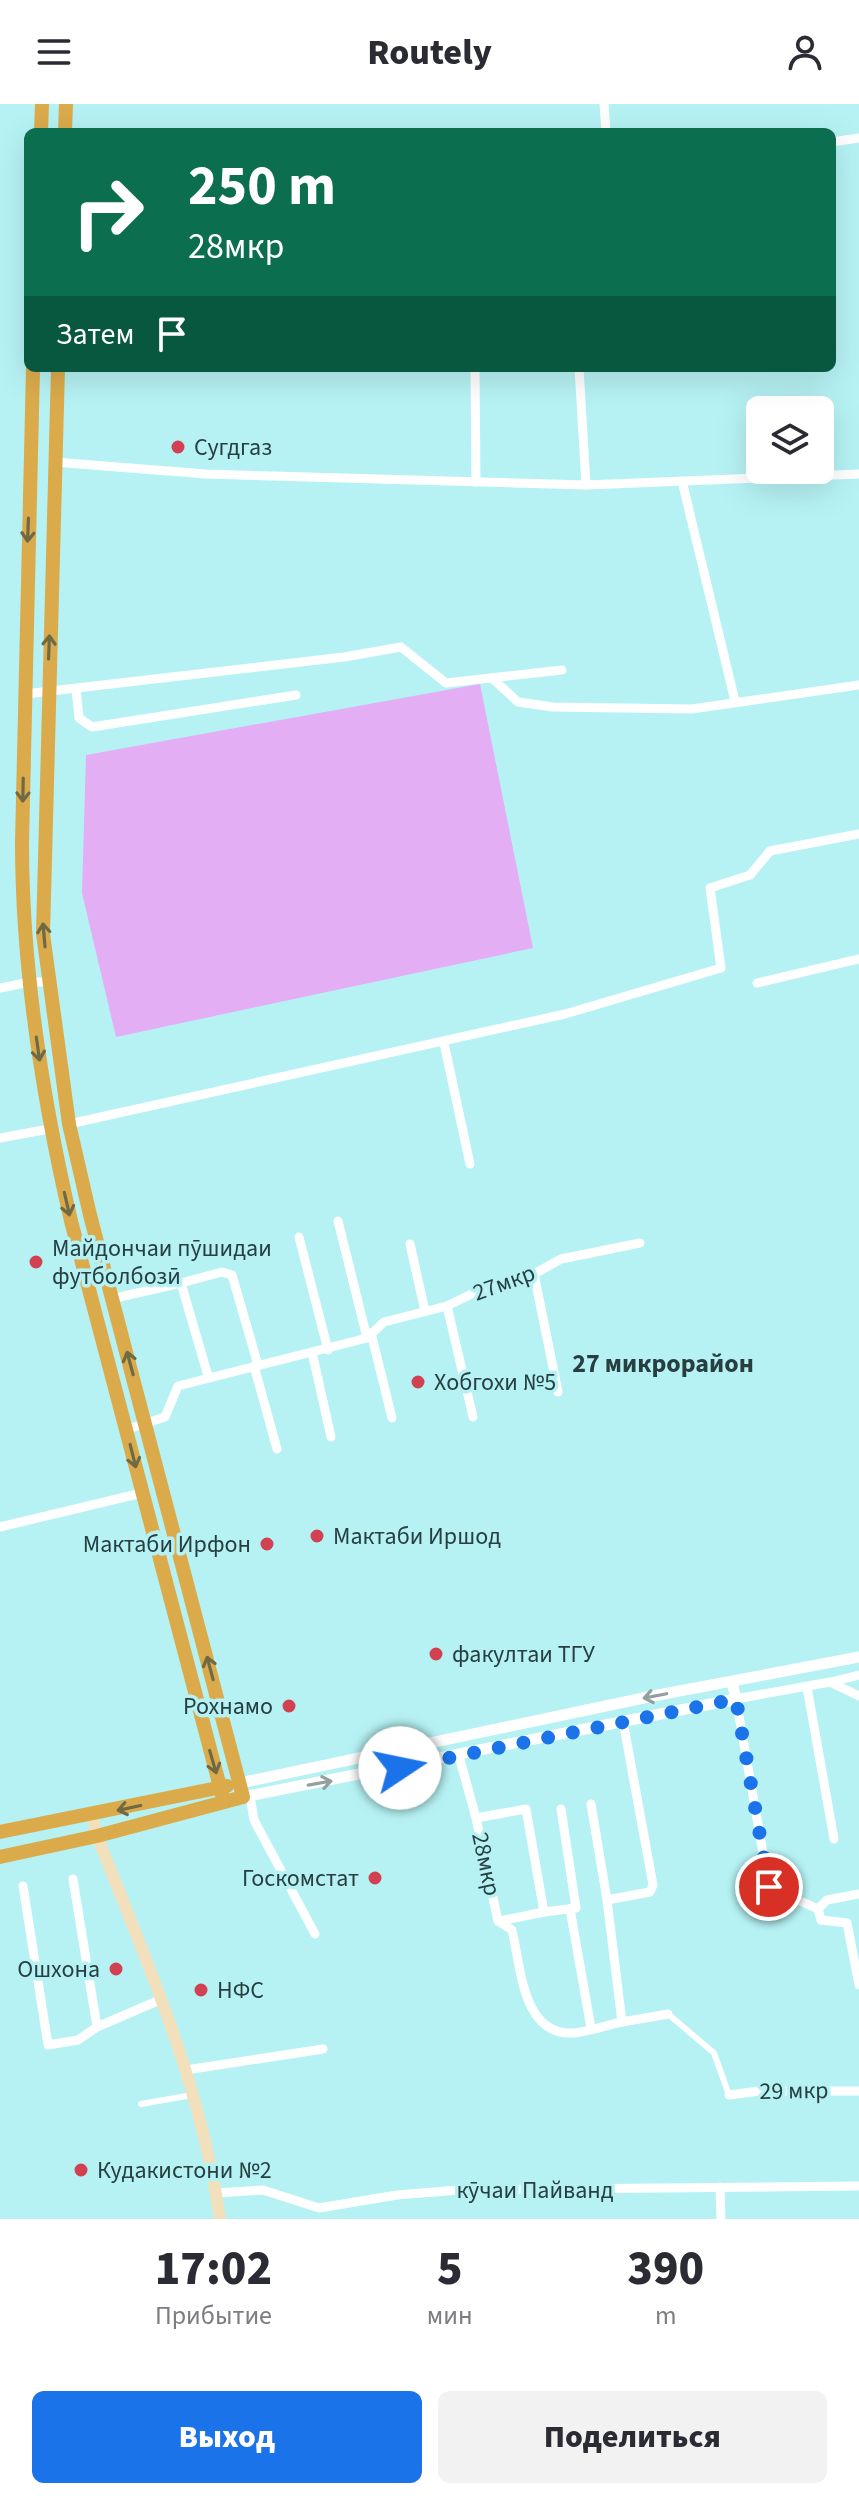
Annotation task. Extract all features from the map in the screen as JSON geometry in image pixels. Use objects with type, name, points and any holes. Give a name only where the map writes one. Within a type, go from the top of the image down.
[{"type":"highway","points":[[41,128],[42,104]]},
{"type":"highway","points":[[65,128],[66,104]]},
{"type":"highway","points":[[33,372],[22,911],[49,1129],[222,1795]]},
{"type":"highway","points":[[0,1832],[244,1792],[111,1299],[69,1124],[50,982],[43,920],[58,372]]},
{"type":"highway","points":[[30,460],[35,466],[45,469],[54,462]]},
{"type":"highway","points":[[29,484],[42,474],[55,483]]},
{"type":"highway","points":[[0,1857],[97,1836],[222,1795]]},
{"type":"main road","points":[[92,1815],[97,1836],[162,1999],[186,2070],[220,2219]]},
{"type":"street","points":[[604,104],[606,128]]},
{"type":"street","points":[[836,141],[859,138]]},
{"type":"street","points":[[475,372],[476,482]]},
{"type":"street","points":[[579,372],[586,485]]},
{"type":"street","points":[[54,462],[206,474],[586,485],[859,474]]},
{"type":"street","points":[[682,481],[735,701]]},
{"type":"street","points":[[25,694],[401,647],[446,683],[562,670]]},
{"type":"street","points":[[492,678],[518,702],[553,707],[692,709],[859,685]]},
{"type":"street","points":[[76,689],[79,718],[92,727],[296,695]]},
{"type":"street","points":[[69,1124],[444,1043],[565,1014],[721,968],[710,888],[750,875],[770,851],[859,834]]},
{"type":"street","points":[[757,983],[859,959]]},
{"type":"street","points":[[0,988],[50,982]]},
{"type":"street","points":[[444,1043],[470,1164]]},
{"type":"street","points":[[0,1138],[49,1129]]},
{"type":"street","points":[[338,1221],[392,1418]]},
{"type":"street","points":[[299,1237],[328,1350]]},
{"type":"street","name":"27мкр","points":[[147,1425],[165,1417],[178,1386],[208,1376],[328,1350],[369,1336],[384,1322],[447,1306],[488,1286],[534,1274],[561,1259],[640,1243]]},
{"type":"street","points":[[410,1244],[425,1311]]},
{"type":"street","points":[[111,1299],[222,1272],[232,1275],[277,1449]]},
{"type":"street","points":[[534,1274],[558,1392]]},
{"type":"street","points":[[181,1283],[208,1376]]},
{"type":"street","name":"27мкр","points":[[447,1306],[473,1417]]},
{"type":"street","points":[[312,1352],[331,1437]]},
{"type":"street","points":[[125,1430],[147,1425]]},
{"type":"street","points":[[0,1527],[142,1493]]},
{"type":"street","points":[[244,1792],[343,1761],[859,1657]]},
{"type":"street","points":[[244,1792],[400,1768],[859,1675]]},
{"type":"street","points":[[732,1682],[769,1887],[818,1909]]},
{"type":"street","points":[[830,1682],[859,1696]]},
{"type":"street","points":[[807,1687],[834,1839]]},
{"type":"street","points":[[607,1900],[650,1892],[653,1885],[623,1721]]},
{"type":"street","points":[[397,1750],[400,1768]]},
{"type":"street","points":[[459,1756],[476,1818]]},
{"type":"street","points":[[343,1761],[345,1778]]},
{"type":"street","points":[[244,1792],[254,1820],[315,1934]]},
{"type":"street","points":[[591,1804],[622,2022]]},
{"type":"street","name":"28мкр","points":[[544,1912],[526,1809],[476,1818],[498,1921],[512,1930],[535,2018],[549,2029],[572,2033],[668,2014]]},
{"type":"street","points":[[498,1921],[576,1908],[561,1809]]},
{"type":"street","points":[[73,1879],[97,2027]]},
{"type":"street","points":[[23,1886],[48,2045],[78,2040],[97,2027],[162,1999]]},
{"type":"street","points":[[818,1909],[827,1900],[859,1894]]},
{"type":"street","points":[[570,1909],[591,2028]]},
{"type":"street","points":[[818,1909],[821,1920],[847,1923],[859,1985]]},
{"type":"street","points":[[668,2014],[714,2053],[729,2095]]},
{"type":"street","points":[[186,2070],[323,2049]]},
{"type":"street","name":"29 мкр","points":[[729,2095],[759,2091],[859,2091]]},
{"type":"street","points":[[141,2104],[192,2095]]},
{"type":"street","name":"кӯчаи Пайванд","points":[[216,2193],[263,2190],[319,2208],[397,2195],[459,2190],[859,2186]]},
{"type":"street","points":[[720,2187],[721,2219]]},
{"type":"shaded area","points":[[480,684],[533,948],[116,1037],[82,893],[86,755]]},
{"type":"place","name":"Сугдгаз","points":[[178,447]]},
{"type":"place","name":"Майдончаи пӯшидаи футболбозӣ","points":[[36,1262]]},
{"type":"place","name":"Хобгохи №5","points":[[418,1382]]},
{"type":"place","name":"Мактаби Иршод","points":[[317,1536]]},
{"type":"place","name":"Мактаби Ирфон","points":[[267,1544]]},
{"type":"place","name":"факултаи ТГУ","points":[[436,1654]]},
{"type":"place","name":"Рохнамо","points":[[289,1706]]},
{"type":"place","name":"Госкомстат","points":[[375,1878]]},
{"type":"place","name":"Ошхона","points":[[116,1969]]},
{"type":"place","name":"НФС","points":[[201,1990]]},
{"type":"place","name":"Кудакистони №2","points":[[81,2170]]},
{"type":"district","name":"27 микрорайон","points":[[663,1363]]},
{"type":"route","points":[[400,1768],[736,1699],[769,1887]]}]
